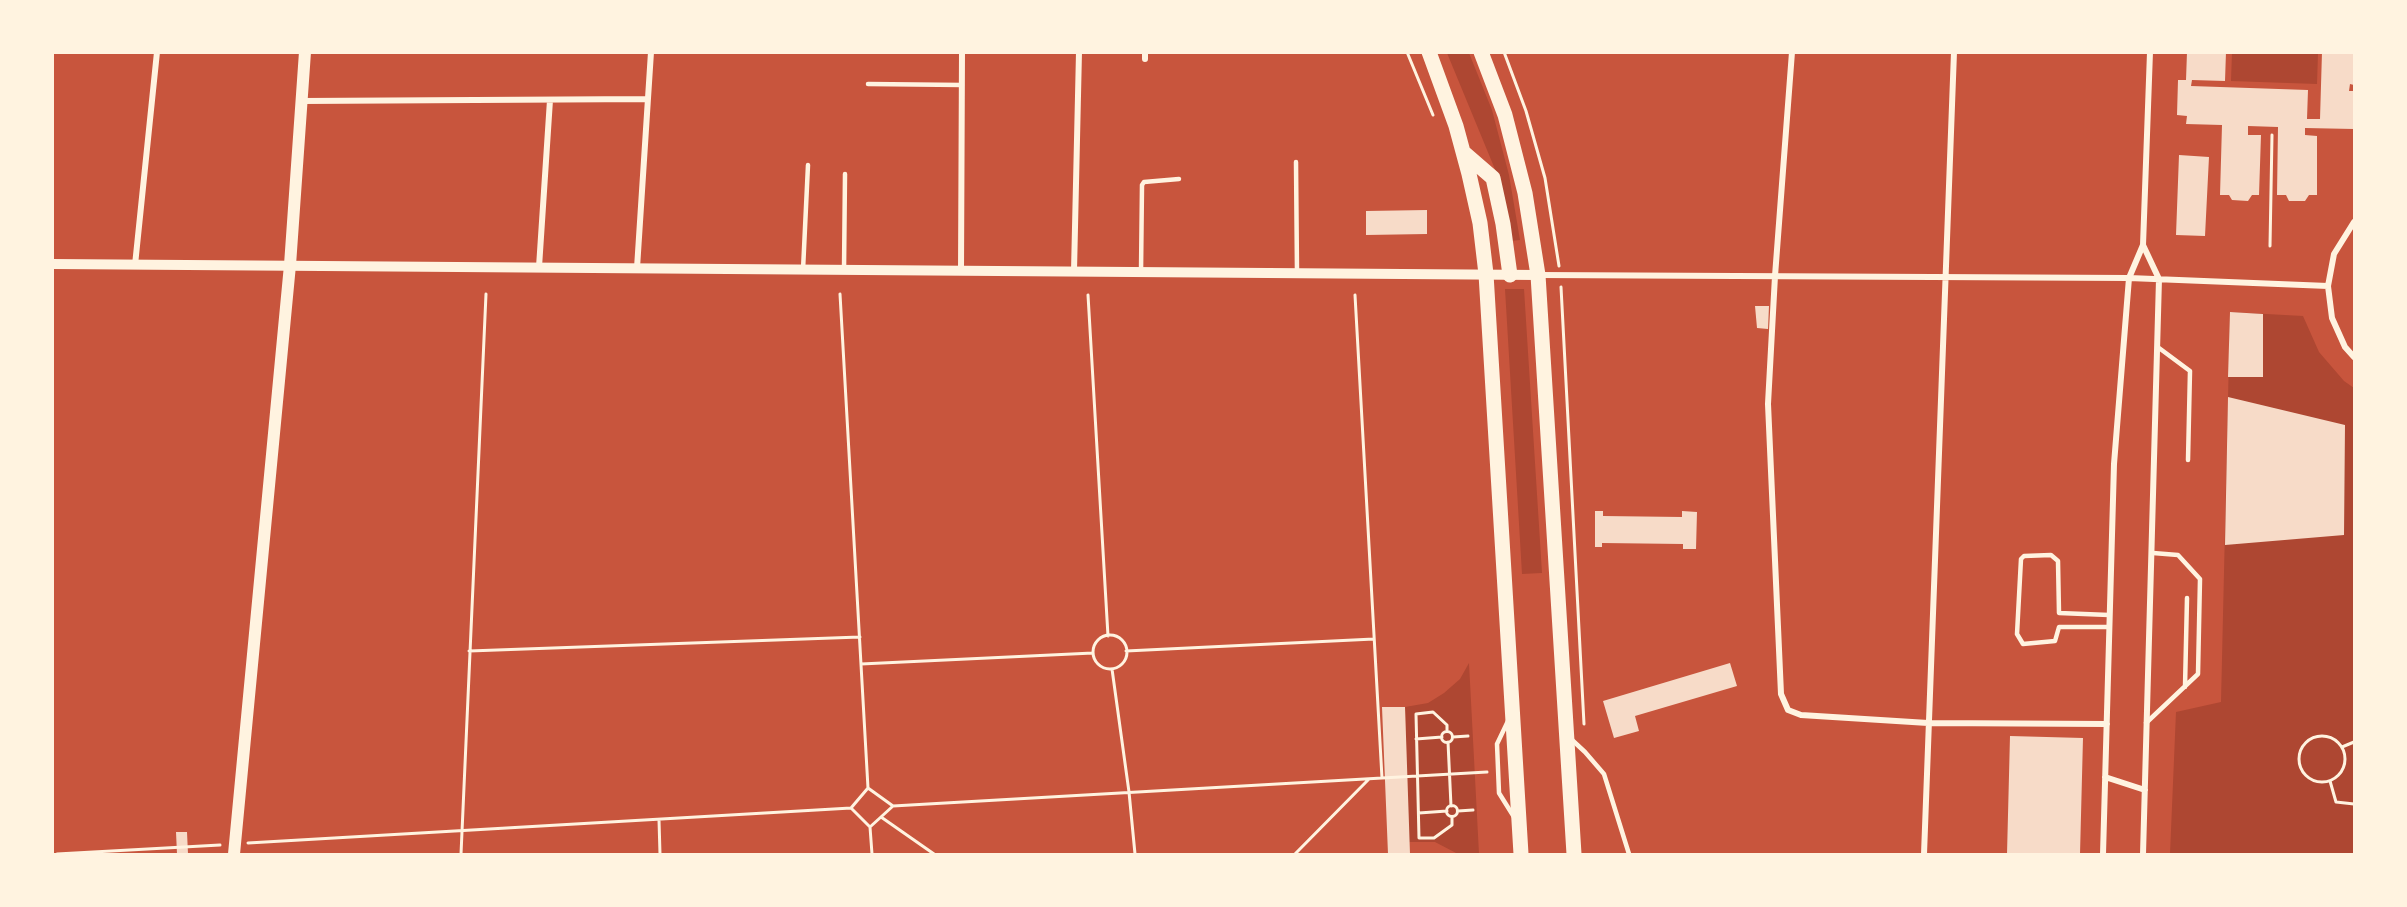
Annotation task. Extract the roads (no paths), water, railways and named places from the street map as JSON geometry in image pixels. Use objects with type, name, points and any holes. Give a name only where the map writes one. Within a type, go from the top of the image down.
[{"type":"main road","points":[[235,849],[290,265],[305,52]]},
{"type":"main road","points":[[1429,52],[1463,152],[1480,223],[1486,274],[1521,855]]},
{"type":"main road","points":[[1481,52],[1505,115],[1525,193],[1538,275],[1574,855]]},
{"type":"main road","points":[[1463,152],[1493,178],[1503,224],[1510,275]]},
{"type":"street","points":[[135,265],[157,52]]},
{"type":"street","points":[[637,268],[651,52]]},
{"type":"street","points":[[961,271],[962,52]]},
{"type":"street","points":[[1074,272],[1079,52]]},
{"type":"street","points":[[1792,52],[1768,404],[1781,694],[1788,710],[1801,715],[1928,723],[2107,724]]},
{"type":"street","points":[[1924,855],[1954,52]]},
{"type":"street","points":[[2103,855],[2114,464],[2129,278],[2143,245],[2150,52]]},
{"type":"street","points":[[302,101],[648,99]]},
{"type":"street","points":[[539,267],[550,100]]},
{"type":"street","points":[[2355,222],[2350,226],[2334,254],[2328,286],[2332,318],[2345,347],[2355,357]]},
{"type":"street","points":[[2143,245],[2159,279],[2159,348],[2143,855]]},
{"type":"street","points":[[52,264],[2129,278],[2328,286]]},
{"type":"street","points":[[2105,777],[2145,790]]},
{"type":"lane","points":[[868,84],[962,84]]},
{"type":"lane","points":[[1296,162],[1297,273]]},
{"type":"lane","points":[[803,270],[808,165]]},
{"type":"lane","points":[[844,174],[844,270]]},
{"type":"lane","points":[[1141,272],[1142,185],[1144,182],[1179,179]]},
{"type":"lane","points":[[2159,348],[2190,371],[2188,460]]},
{"type":"lane","points":[[2146,723],[2198,674],[2200,579],[2178,555],[2153,553]]},
{"type":"lane","points":[[2109,615],[2059,613],[2058,561],[2051,555],[2024,556],[2021,559],[2017,634],[2023,644],[2055,641],[2059,627],[2109,627]]},
{"type":"lane","points":[[2185,687],[2187,598]]},
{"type":"lane","points":[[1512,713],[1497,744],[1499,793],[1519,826]]},
{"type":"lane","points":[[1566,735],[1604,774],[1629,855]]}]
